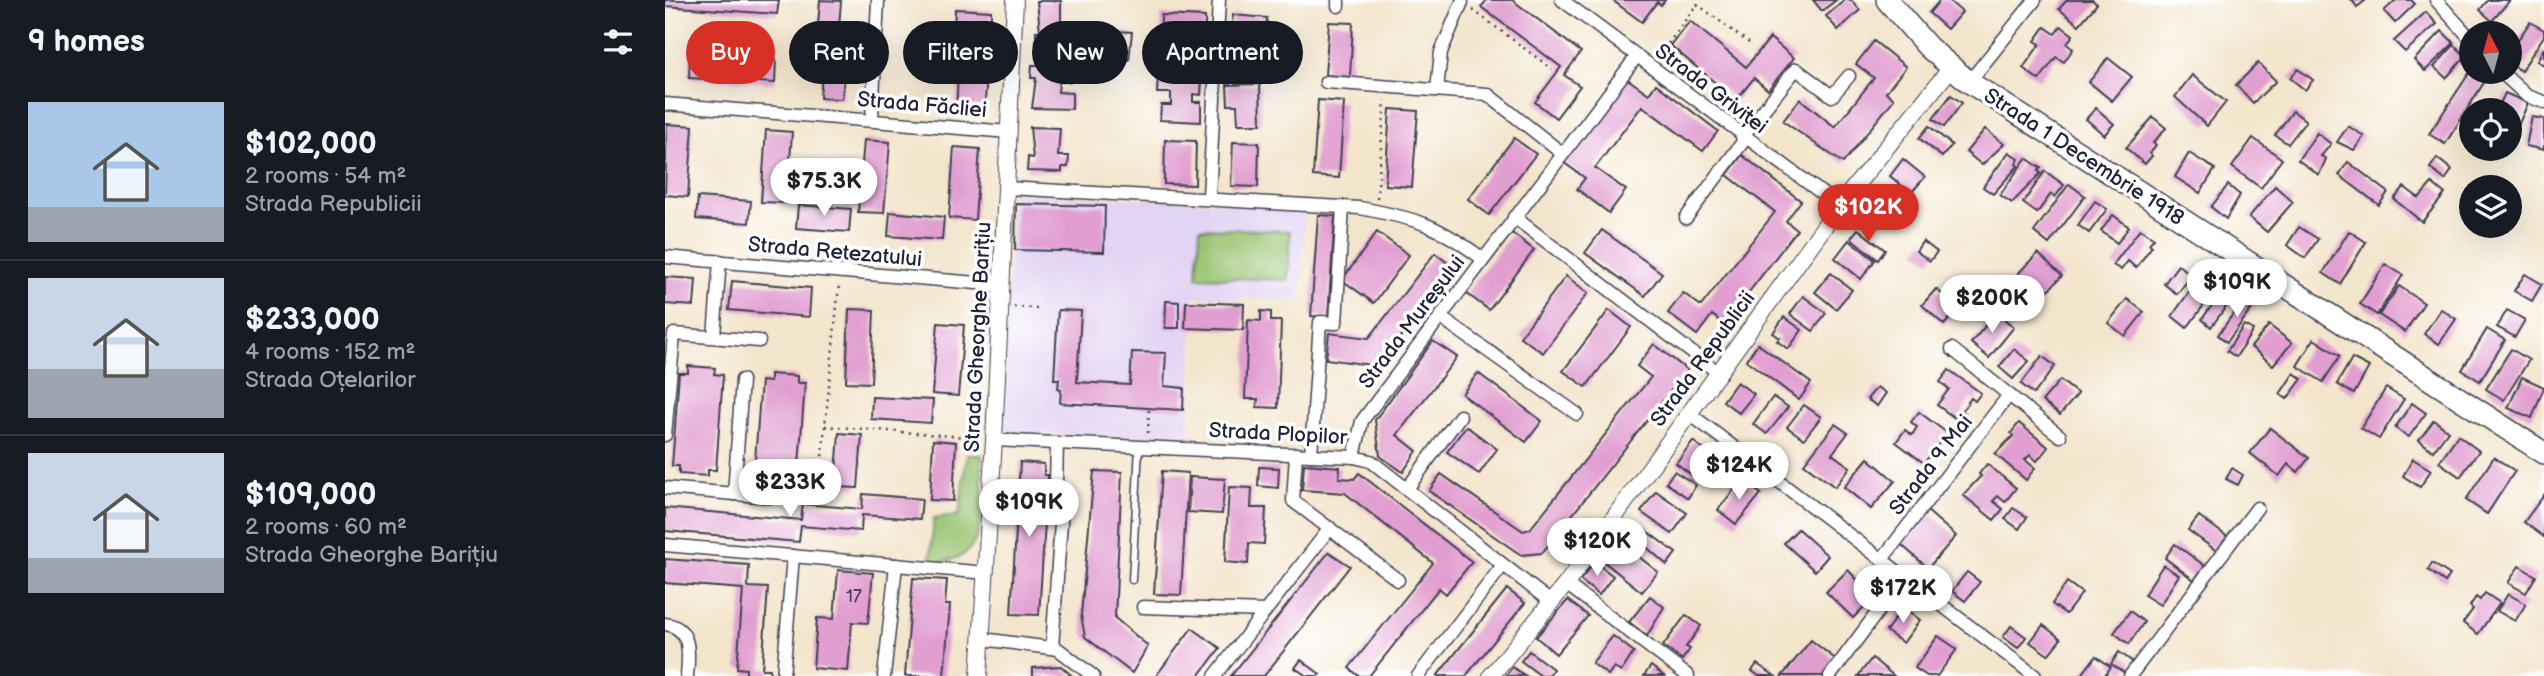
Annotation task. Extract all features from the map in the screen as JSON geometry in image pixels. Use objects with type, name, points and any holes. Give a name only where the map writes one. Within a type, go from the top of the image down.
[{"type":"main road","name":"Strada 1 Decembrie 1918","points":[[1887,0],[1951,68],[1969,82],[2544,453]]},
{"type":"street","points":[[872,119],[878,0]]},
{"type":"street","name":"Strada Gheorghe Barițiu","points":[[979,676],[987,573],[1015,0]]},
{"type":"street","points":[[1209,198],[1219,0]]},
{"type":"street","name":"Strada Griviței","points":[[1562,0],[1744,138],[1839,206]]},
{"type":"street","points":[[1969,82],[2035,0]]},
{"type":"street","points":[[2436,0],[2459,26]]},
{"type":"street","points":[[1437,90],[1441,52],[1462,2]]},
{"type":"street","name":"Strada Mureșului","points":[[1354,457],[1362,421],[1637,56]]},
{"type":"street","name":"Strada Republicii","points":[[1491,676],[1552,603],[1839,206],[1951,68]]},
{"type":"street","points":[[1686,218],[1796,69],[1832,96],[1849,76]]},
{"type":"street","points":[[1326,82],[1487,94],[1563,154]]},
{"type":"street","points":[[2514,84],[2527,96],[2544,102]]},
{"type":"street","name":"Strada Făcliei","points":[[665,104],[1009,132]]},
{"type":"street","points":[[1006,188],[1209,198],[1376,211],[1411,218],[1445,231],[1483,259]]},
{"type":"street","points":[[1311,455],[1319,322],[1336,323],[1343,207]]},
{"type":"street","points":[[1514,217],[1720,374]]},
{"type":"street","name":"Strada Retezatului","points":[[665,257],[1001,285]]},
{"type":"street","points":[[714,336],[720,261]]},
{"type":"street","points":[[1440,317],[1577,414]]},
{"type":"street","points":[[665,435],[674,334],[759,341]]},
{"type":"street","points":[[1952,349],[2060,436]]},
{"type":"street","points":[[734,494],[742,380]]},
{"type":"street","name":"Strada 9 Mai","points":[[1882,558],[2009,395]]},
{"type":"street","points":[[1690,414],[2035,676]]},
{"type":"street","points":[[1407,489],[1460,416]]},
{"type":"street","name":"Strada Plopilor","points":[[994,440],[1354,457],[1371,461],[1552,603]]},
{"type":"street","points":[[1052,648],[1063,494],[1056,484],[1057,443]]},
{"type":"street","points":[[1296,454],[1293,500],[1398,580]]},
{"type":"street","points":[[665,488],[770,497]]},
{"type":"street","points":[[2130,676],[2257,508]]},
{"type":"street","points":[[1215,676],[1330,528]]},
{"type":"street","points":[[665,545],[987,573]]},
{"type":"street","points":[[783,676],[793,556]]},
{"type":"street","points":[[884,676],[895,565]]},
{"type":"street","points":[[1418,676],[1503,565]]},
{"type":"street","points":[[1830,676],[1905,575]]},
{"type":"street","points":[[1566,584],[1688,676]]},
{"type":"street","points":[[1143,607],[1265,611]]},
{"type":"street","points":[[665,624],[673,625],[685,635],[689,652],[687,676]]},
{"type":"street","points":[[982,639],[1052,648],[1093,676]]},
{"type":"lane","points":[[1132,580],[1143,447]]},
{"type":"path","points":[[1462,2],[1552,69]]},
{"type":"path","points":[[1651,68],[1697,4],[1753,47]]},
{"type":"path","points":[[1376,211],[1386,86]]},
{"type":"path","points":[[821,477],[841,272]]},
{"type":"path","points":[[1000,306],[1037,308]]},
{"type":"path","points":[[1143,447],[1149,408]]},
{"type":"path","points":[[825,426],[994,440]]},
{"type":"shaded area","points":[[1012,194],[1305,205],[1301,300],[1194,297],[1189,439],[1003,432]]},
{"type":"green space","points":[[1200,228],[1290,231],[1288,280],[1197,277]]},
{"type":"green space","points":[[967,454],[982,455],[980,527],[974,542],[965,553],[951,560],[930,561],[934,518],[959,515]]},
{"type":"building","points":[[665,0],[779,0],[777,14],[665,6]]},
{"type":"building","points":[[820,0],[841,1],[839,21],[818,21]]},
{"type":"building","points":[[1487,0],[1512,0],[1581,52],[1564,75],[1580,86],[1556,118],[1535,102],[1561,67],[1481,7]]},
{"type":"building","points":[[1612,0],[1665,0],[1661,5],[1657,2],[1642,22]]},
{"type":"building","points":[[1813,0],[1836,0],[1822,11]]},
{"type":"building","points":[[1845,0],[1851,0],[1860,10],[1838,30],[1826,16]]},
{"type":"building","points":[[1940,0],[1948,0],[1962,12],[1947,29],[1929,13]]},
{"type":"building","points":[[2067,0],[2092,0],[2097,4],[2079,25],[2059,9]]},
{"type":"building","points":[[2352,0],[2366,0],[2357,7]]},
{"type":"building","points":[[2396,0],[2411,0],[2415,4],[2395,23],[2384,11]]},
{"type":"building","points":[[2488,0],[2510,0],[2492,21],[2480,10]]},
{"type":"building","points":[[1037,1],[1061,1],[1061,21],[1039,21]]},
{"type":"building","points":[[955,9],[991,11],[991,21],[955,21]]},
{"type":"building","points":[[2426,12],[2437,24],[2405,52],[2394,41]]},
{"type":"building","points":[[1161,15],[1205,17],[1205,21],[1161,21]]},
{"type":"building","points":[[1233,15],[1267,18],[1267,21],[1232,21]]},
{"type":"building","points":[[1690,21],[1746,67],[1770,38],[1794,58],[1768,90],[1754,78],[1736,100],[1670,45]]},
{"type":"building","points":[[1329,22],[1353,23],[1350,77],[1325,75]]},
{"type":"building","points":[[2530,22],[2544,30],[2544,36],[2522,69],[2522,34]]},
{"type":"building","points":[[2061,26],[2073,35],[2067,44],[2073,49],[2064,62],[2056,57],[2039,80],[2023,68],[2040,44],[2035,41],[2045,27],[2055,34]]},
{"type":"building","points":[[2442,31],[2454,43],[2425,71],[2414,60]]},
{"type":"building","points":[[1128,32],[1132,32],[1128,60]]},
{"type":"building","points":[[1874,41],[1906,67],[1886,92],[1894,99],[1843,163],[1783,121],[1800,99],[1835,127],[1874,78],[1856,64]]},
{"type":"building","points":[[2454,45],[2459,50],[2459,64],[2446,78],[2434,67]]},
{"type":"building","points":[[2544,48],[2544,65],[2537,61]]},
{"type":"building","points":[[2108,58],[2132,77],[2112,101],[2089,82]]},
{"type":"building","points":[[2258,63],[2276,81],[2253,103],[2236,85]]},
{"type":"building","points":[[2298,69],[2313,80],[2305,90],[2290,78]]},
{"type":"building","points":[[2192,75],[2226,102],[2207,126],[2175,97]]},
{"type":"building","points":[[1626,78],[1649,94],[1656,84],[1718,131],[1703,151],[1642,106],[1595,168],[1626,190],[1609,213],[1577,189],[1585,178],[1563,162]]},
{"type":"building","points":[[821,84],[843,84],[842,99],[820,98]]},
{"type":"building","points":[[958,84],[986,84],[984,112],[976,112],[976,115],[956,114]]},
{"type":"building","points":[[1035,84],[1059,84],[1058,92],[1072,93],[1072,109],[1032,108]]},
{"type":"building","points":[[1158,84],[1202,84],[1201,95],[1193,94],[1193,102],[1201,102],[1201,122],[1160,120],[1161,105],[1171,105],[1171,93],[1157,93]]},
{"type":"building","points":[[1260,84],[1261,124],[1238,124],[1237,105],[1228,105],[1227,85]]},
{"type":"building","points":[[2462,84],[2483,84],[2474,98],[2459,98],[2459,122],[2445,144],[2429,134]]},
{"type":"building","points":[[2505,93],[2516,98],[2503,98]]},
{"type":"building","points":[[1951,95],[1962,103],[1944,127],[1933,119]]},
{"type":"building","points":[[1318,100],[1344,102],[1339,178],[1313,176]]},
{"type":"building","points":[[2522,100],[2528,103],[2522,117]]},
{"type":"building","points":[[2096,108],[2114,124],[2104,135],[2086,119]]},
{"type":"building","points":[[1390,109],[1418,111],[1412,187],[1385,185]]},
{"type":"building","points":[[2293,111],[2306,121],[2288,144],[2275,135]]},
{"type":"building","points":[[2153,117],[2166,128],[2153,143],[2156,146],[2145,164],[2126,148]]},
{"type":"building","points":[[2532,117],[2544,119],[2544,150],[2526,146]]},
{"type":"building","points":[[667,124],[693,126],[688,197],[665,195]]},
{"type":"building","points":[[1929,126],[1952,145],[1942,157],[1919,138]]},
{"type":"building","points":[[2348,126],[2364,136],[2354,150],[2337,142]]},
{"type":"building","points":[[1030,127],[1060,128],[1058,156],[1069,156],[1068,167],[1062,167],[1062,172],[1027,171],[1028,157],[1033,158]]},
{"type":"building","points":[[1985,129],[2004,144],[1982,165],[1966,152]]},
{"type":"building","points":[[766,130],[792,132],[787,203],[761,202]]},
{"type":"building","points":[[2317,133],[2331,144],[2321,156],[2326,159],[2319,175],[2298,160]]},
{"type":"building","points":[[1514,138],[1536,154],[1489,215],[1468,199]]},
{"type":"building","points":[[2253,138],[2282,159],[2261,188],[2232,167]]},
{"type":"building","points":[[864,140],[890,142],[884,213],[858,212]]},
{"type":"building","points":[[1165,140],[1196,141],[1195,185],[1164,184]]},
{"type":"building","points":[[1233,142],[1259,143],[1258,187],[1231,186]]},
{"type":"building","points":[[954,147],[980,149],[975,220],[949,218]]},
{"type":"building","points":[[2009,152],[2019,159],[2016,164],[2018,166],[1993,194],[1983,187]]},
{"type":"building","points":[[2189,153],[2215,169],[2200,193],[2175,177]]},
{"type":"building","points":[[1742,155],[1801,201],[1786,221],[1797,230],[1724,324],[1712,315],[1697,335],[1668,313],[1683,293],[1701,306],[1775,212],[1727,175]]},
{"type":"building","points":[[2026,158],[2041,168],[2038,171],[2041,173],[2012,203],[2000,195]]},
{"type":"building","points":[[2437,158],[2452,170],[2445,180],[2430,168]]},
{"type":"building","points":[[1903,159],[1925,177],[1911,193],[1890,176]]},
{"type":"building","points":[[2348,162],[2388,192],[2379,205],[2339,175]]},
{"type":"building","points":[[2045,171],[2064,185],[2055,197],[2051,194],[2037,213],[2023,203]]},
{"type":"building","points":[[2432,183],[2445,194],[2422,222],[2394,199],[2404,187],[2419,198]]},
{"type":"building","points":[[2069,184],[2085,196],[2049,244],[2034,232]]},
{"type":"building","points":[[2228,185],[2240,195],[2226,219],[2211,207]]},
{"type":"building","points":[[2275,186],[2293,202],[2267,232],[2249,217]]},
{"type":"building","points":[[1877,192],[1905,214],[1897,223],[1870,201]]},
{"type":"building","points":[[698,197],[751,201],[749,223],[696,219]]},
{"type":"building","points":[[2095,201],[2107,209],[2089,233],[2078,225]]},
{"type":"building","points":[[1016,204],[1105,206],[1104,252],[1015,250]]},
{"type":"building","points":[[798,205],[851,209],[849,232],[796,228]]},
{"type":"building","points":[[890,212],[944,217],[942,240],[888,236]]},
{"type":"building","points":[[1318,215],[1335,216],[1328,317],[1311,316]]},
{"type":"building","points":[[2113,215],[2129,227],[2117,243],[2101,231]]},
{"type":"building","points":[[2299,227],[2318,239],[2305,258],[2287,245]]},
{"type":"building","points":[[1858,229],[1885,250],[1878,260],[1851,238]]},
{"type":"building","points":[[2140,229],[2154,238],[2149,244],[2152,246],[2136,268],[2128,261],[2121,270],[2113,265]]},
{"type":"building","points":[[1602,230],[1662,273],[1645,296],[1585,253]]},
{"type":"building","points":[[2349,231],[2366,242],[2340,284],[2323,273]]},
{"type":"building","points":[[1377,232],[1409,255],[1374,303],[1342,280]]},
{"type":"building","points":[[1512,233],[1534,250],[1489,310],[1466,293]]},
{"type":"building","points":[[1849,240],[1875,260],[1861,279],[1835,258]]},
{"type":"building","points":[[1923,241],[1937,252],[1930,261],[1916,251]]},
{"type":"building","points":[[1435,253],[1454,268],[1378,366],[1326,359],[1329,333],[1369,338]]},
{"type":"building","points":[[2038,253],[2062,276],[2035,304],[2011,281]]},
{"type":"building","points":[[2385,264],[2403,275],[2377,315],[2360,304]]},
{"type":"building","points":[[2178,265],[2192,275],[2177,294],[2164,284]]},
{"type":"building","points":[[2204,271],[2220,283],[2187,328],[2172,316]]},
{"type":"building","points":[[1831,273],[1852,290],[1836,309],[1815,292]]},
{"type":"building","points":[[2525,274],[2542,284],[2532,301],[2514,291]]},
{"type":"building","points":[[1566,276],[1588,293],[1543,353],[1520,337]]},
{"type":"building","points":[[665,277],[696,279],[694,306],[665,304]]},
{"type":"building","points":[[732,281],[811,288],[809,317],[729,310]]},
{"type":"building","points":[[2230,281],[2240,288],[2211,327],[2202,319]]},
{"type":"building","points":[[2399,286],[2424,303],[2405,332],[2379,315]]},
{"type":"building","points":[[1936,289],[1959,308],[1944,325],[1922,305]]},
{"type":"building","points":[[1803,296],[1826,313],[1813,331],[1790,314]]},
{"type":"building","points":[[2246,296],[2256,303],[2227,342],[2218,335]]},
{"type":"building","points":[[2127,299],[2144,312],[2125,336],[2108,323]]},
{"type":"building","points":[[1166,301],[1179,302],[1179,328],[1165,328]]},
{"type":"building","points":[[1186,302],[1244,304],[1243,330],[1185,328]]},
{"type":"building","points":[[849,309],[874,310],[871,383],[846,382]]},
{"type":"building","points":[[2441,309],[2456,319],[2439,344],[2424,334]]},
{"type":"building","points":[[1058,310],[1081,311],[1077,382],[1130,385],[1132,352],[1166,353],[1164,386],[1184,388],[1183,410],[1060,403],[1059,379],[1054,379]]},
{"type":"building","points":[[1609,310],[1631,327],[1586,387],[1563,371]]},
{"type":"building","points":[[2507,310],[2525,320],[2515,337],[2497,327]]},
{"type":"building","points":[[1261,311],[1271,312],[1271,321],[1281,321],[1278,408],[1257,407],[1258,399],[1245,399],[1248,320],[1261,321]]},
{"type":"building","points":[[1996,313],[2014,327],[1989,358],[1971,343]]},
{"type":"building","points":[[1784,317],[1802,330],[1788,349],[1777,341],[1780,338],[1773,333]]},
{"type":"building","points":[[938,323],[964,325],[958,396],[932,394]]},
{"type":"building","points":[[2244,325],[2253,330],[2236,357],[2227,351]]},
{"type":"building","points":[[2269,325],[2292,343],[2273,365],[2251,347]]},
{"type":"building","points":[[2487,329],[2505,340],[2480,381],[2462,370]]},
{"type":"building","points":[[2314,339],[2340,356],[2323,382],[2297,366]]},
{"type":"building","points":[[1433,341],[1457,357],[1397,435],[1417,451],[1403,472],[1380,456],[1375,420]]},
{"type":"building","points":[[1654,344],[1687,370],[1542,553],[1521,555],[1429,491],[1441,474],[1523,531],[1530,529],[1651,377],[1637,366]]},
{"type":"building","points":[[1758,344],[1811,383],[1799,400],[1746,360]]},
{"type":"building","points":[[2014,349],[2029,361],[2013,379],[1999,367]]},
{"type":"building","points":[[2511,349],[2529,360],[2504,400],[2486,389]]},
{"type":"building","points":[[2042,356],[2055,366],[2034,394],[2021,384]]},
{"type":"building","points":[[2352,358],[2369,367],[2354,394],[2337,384]]},
{"type":"building","points":[[688,366],[715,368],[714,374],[723,375],[716,470],[708,470],[708,476],[679,474],[679,466],[672,466],[679,373],[688,373]]},
{"type":"building","points":[[1949,370],[1981,393],[1975,401],[1971,398],[1959,421],[1937,405],[1949,389],[1940,382]]},
{"type":"building","points":[[1478,373],[1542,421],[1526,442],[1462,394]]},
{"type":"building","points":[[2294,373],[2302,379],[2287,399],[2280,394]]},
{"type":"building","points":[[770,374],[797,376],[797,383],[805,383],[798,479],[791,478],[790,484],[761,482],[762,475],[754,474],[761,381],[770,382]]},
{"type":"building","points":[[2522,377],[2544,387],[2532,418],[2508,408]]},
{"type":"building","points":[[2060,380],[2078,394],[2060,415],[2042,401]]},
{"type":"building","points":[[1737,382],[1754,394],[1739,413],[1723,401]]},
{"type":"building","points":[[1877,387],[1886,393],[1877,406],[1867,399]]},
{"type":"building","points":[[2386,388],[2404,399],[2379,439],[2361,428]]},
{"type":"building","points":[[872,397],[933,400],[931,423],[871,419]]},
{"type":"building","points":[[1773,397],[1788,407],[1767,434],[1753,424]]},
{"type":"building","points":[[2412,403],[2426,413],[2409,437],[2395,428]]},
{"type":"building","points":[[1804,405],[1821,417],[1804,439],[1787,427]]},
{"type":"building","points":[[1919,412],[1947,433],[1924,463],[1896,442],[1905,430],[1912,435],[1917,427],[1911,422]]},
{"type":"building","points":[[2434,420],[2448,431],[2433,451],[2419,440]]},
{"type":"building","points":[[2019,423],[2048,447],[2037,461],[2030,455],[2025,460],[2035,468],[2026,480],[1995,454],[2013,436],[2011,433]]},
{"type":"building","points":[[1835,424],[1848,433],[1832,454],[1850,467],[1835,487],[1804,464]]},
{"type":"building","points":[[1466,426],[1497,449],[1479,474],[1447,452]]},
{"type":"building","points":[[2270,428],[2309,458],[2298,472],[2288,464],[2279,476],[2250,453]]},
{"type":"building","points":[[839,433],[862,435],[858,488],[835,487]]},
{"type":"building","points":[[2458,435],[2479,451],[2460,477],[2439,462]]},
{"type":"building","points":[[933,440],[956,442],[953,501],[930,500]]},
{"type":"building","points":[[1693,441],[1709,454],[1693,476],[1676,463]]},
{"type":"building","points":[[2494,457],[2515,471],[2487,514],[2466,500]]},
{"type":"building","points":[[1868,458],[1895,481],[1871,509],[1844,487]]},
{"type":"building","points":[[2413,459],[2431,470],[2420,487],[2403,476]]},
{"type":"building","points":[[1020,462],[1044,464],[1044,475],[1048,475],[1039,615],[1011,614]]},
{"type":"building","points":[[1304,464],[1340,467],[1339,478],[1354,479],[1359,473],[1472,562],[1446,594],[1439,588],[1369,676],[1359,676],[1349,668],[1433,563],[1345,493],[1302,490]]},
{"type":"building","points":[[1987,464],[2016,488],[2005,502],[1998,496],[1993,501],[2003,509],[1994,520],[1963,495],[1981,476],[1979,474]]},
{"type":"building","points":[[1259,467],[1279,468],[1278,488],[1258,486]]},
{"type":"building","points":[[2232,468],[2243,475],[2238,485],[2226,479]]},
{"type":"building","points":[[1094,471],[1122,472],[1115,618],[1148,646],[1132,673],[1085,637],[1081,615]]},
{"type":"building","points":[[1162,471],[1188,473],[1181,595],[1154,594]]},
{"type":"building","points":[[1674,471],[1696,485],[1688,498],[1666,483]]},
{"type":"building","points":[[1190,477],[1225,479],[1222,514],[1188,512]]},
{"type":"building","points":[[1742,479],[1761,494],[1736,524],[1718,510]]},
{"type":"building","points":[[1229,487],[1252,488],[1251,508],[1266,508],[1264,544],[1249,543],[1248,564],[1225,562]]},
{"type":"building","points":[[1656,491],[1687,513],[1672,534],[1641,512]]},
{"type":"building","points":[[863,494],[922,499],[920,519],[862,515],[861,531],[801,526],[799,542],[665,531],[665,508],[801,520],[803,504],[862,509]]},
{"type":"building","points":[[2544,495],[2544,537],[2524,522]]},
{"type":"building","points":[[2013,508],[2027,517],[2019,529],[2005,519]]},
{"type":"building","points":[[1925,509],[1956,536],[1928,568],[1897,541]]},
{"type":"building","points":[[2199,516],[2229,538],[2218,552],[2188,530]]},
{"type":"building","points":[[1641,527],[1676,553],[1667,565],[1634,536]]},
{"type":"building","points":[[1798,529],[1828,556],[1815,571],[1784,543]]},
{"type":"building","points":[[1614,537],[1658,572],[1642,592],[1598,557]]},
{"type":"building","points":[[2175,544],[2205,566],[2194,580],[2165,558]]},
{"type":"building","points":[[1329,552],[1350,566],[1264,676],[1231,676]]},
{"type":"building","points":[[665,559],[749,565],[748,587],[768,588],[762,669],[770,669],[770,676],[746,676],[746,669],[737,668],[743,589],[665,583]]},
{"type":"building","points":[[1595,562],[1613,576],[1599,595],[1580,580]]},
{"type":"building","points":[[2432,563],[2450,575],[2445,582],[2428,570]]},
{"type":"building","points":[[2163,565],[2179,575],[2160,605],[2144,595]]},
{"type":"building","points":[[2519,566],[2536,576],[2526,593],[2508,583]]},
{"type":"building","points":[[838,570],[873,573],[868,623],[852,622],[848,671],[813,668],[817,618],[834,619]]},
{"type":"building","points":[[1848,570],[1874,597],[1853,618],[1826,592]]},
{"type":"building","points":[[1967,572],[1980,582],[1965,601],[1952,591]]},
{"type":"building","points":[[913,578],[947,580],[945,605],[950,605],[944,676],[905,676]]},
{"type":"building","points":[[2067,582],[2082,593],[2066,614],[2052,604]]},
{"type":"building","points":[[1507,589],[1525,603],[1466,676],[1437,676]]},
{"type":"building","points":[[2485,593],[2500,603],[2478,634],[2463,623],[2473,609],[2470,606],[2476,597],[2480,600]]},
{"type":"building","points":[[2508,594],[2526,604],[2515,621],[2497,611]]},
{"type":"building","points":[[1650,596],[1664,607],[1647,636],[1629,622]]},
{"type":"building","points":[[1568,600],[1588,616],[1556,654],[1536,637]]},
{"type":"building","points":[[1903,607],[1920,620],[1903,643],[1886,631]]},
{"type":"building","points":[[2130,611],[2144,622],[2129,644],[2114,633]]},
{"type":"building","points":[[1686,615],[1701,626],[1686,647],[1690,649],[1682,660],[1663,646]]},
{"type":"building","points":[[2043,625],[2061,639],[2048,655],[2030,642]]},
{"type":"building","points":[[2011,626],[2026,637],[2018,648],[2003,637]]},
{"type":"building","points":[[1192,628],[1220,648],[1199,676],[1156,676]]},
{"type":"building","points":[[1613,636],[1634,652],[1621,672],[1614,667],[1608,675],[1592,663]]},
{"type":"building","points":[[1938,636],[1957,649],[1937,676],[1927,676],[1915,668]]},
{"type":"building","points":[[1811,640],[1839,662],[1828,676],[1782,676]]},
{"type":"building","points":[[1529,651],[1553,669],[1548,676],[1541,676],[1521,661]]},
{"type":"building","points":[[2119,652],[2133,662],[2125,673],[2111,664]]},
{"type":"building","points":[[2096,656],[2111,667],[2104,676],[2081,676]]},
{"type":"building","points":[[1872,658],[1894,676],[1858,676]]},
{"type":"building","points":[[1301,660],[1320,674],[1307,676],[1295,668]]},
{"type":"building","points":[[1757,664],[1775,676],[1759,676],[1752,671]]},
{"type":"building","points":[[1061,666],[1072,676],[1033,676],[1033,668]]},
{"type":"building","points":[[1651,666],[1664,676],[1644,676]]},
{"type":"building","points":[[1512,667],[1526,676],[1506,676]]}]
